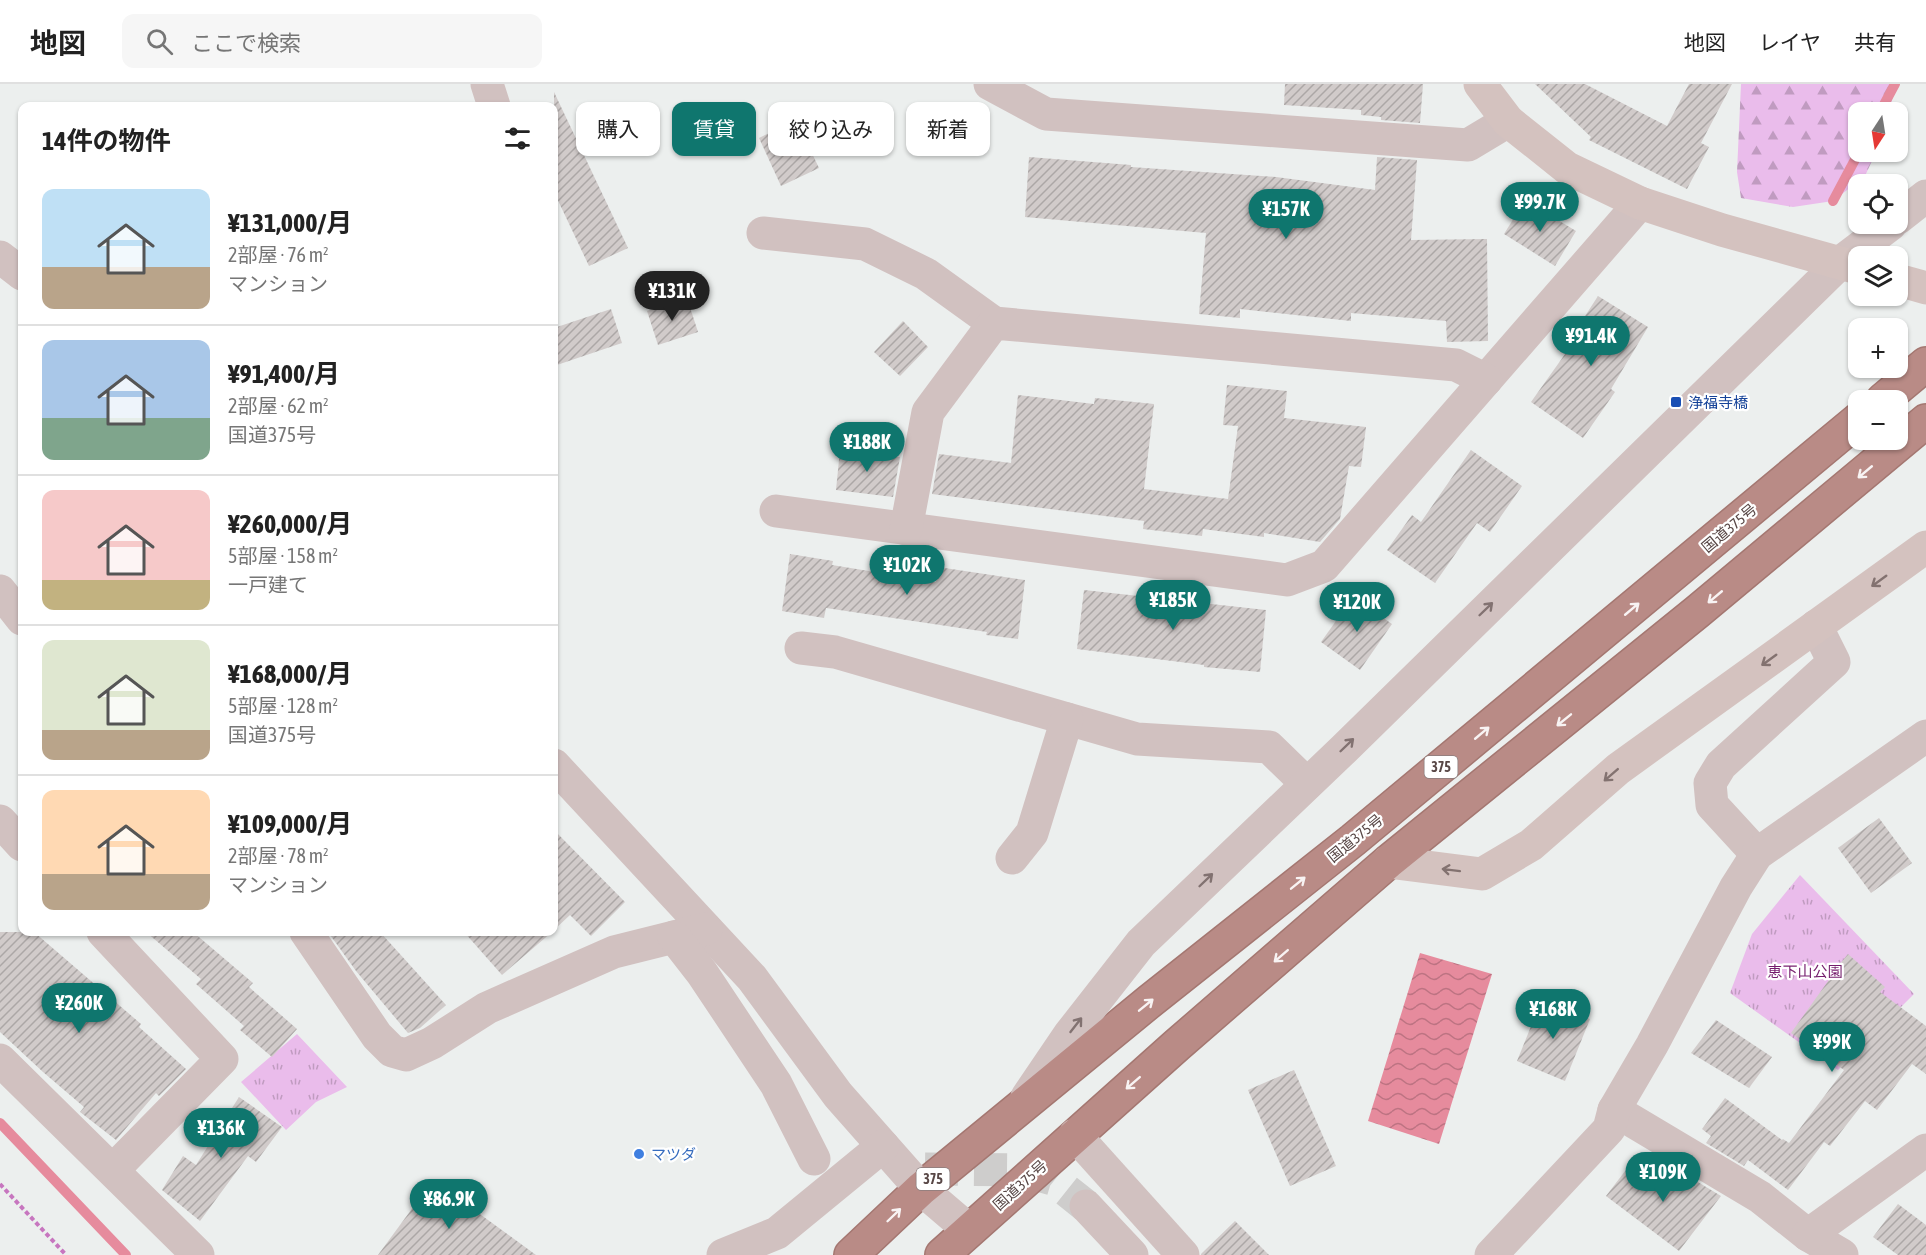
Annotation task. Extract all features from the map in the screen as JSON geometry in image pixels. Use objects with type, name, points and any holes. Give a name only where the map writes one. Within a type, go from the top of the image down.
[{"type":"highway","points":[[1894,390],[1926,364]]},
{"type":"highway","name":"国道375号","points":[[942,1255],[1075,1135],[1388,862],[1697,612],[1926,421]]},
{"type":"highway","name":"国道375号","points":[[851,1255],[921,1189],[1362,832],[1848,428]]},
{"type":"street","points":[[487,84],[493,102]]},
{"type":"street","points":[[990,84],[1042,99],[1468,145],[1508,121]]},
{"type":"street","points":[[1480,84],[1508,121],[1567,168],[1640,203],[1722,230],[1848,264]]},
{"type":"street","points":[[1908,210],[1926,196]]},
{"type":"street","points":[[776,511],[1287,580],[1323,566],[1640,203]]},
{"type":"street","points":[[763,233],[865,244],[926,274],[994,323],[1456,365],[1486,380]]},
{"type":"street","points":[[1869,246],[1881,234]]},
{"type":"street","points":[[0,257],[18,271]]},
{"type":"street","points":[[1019,1108],[1069,1035],[1141,942],[1848,267]]},
{"type":"street","points":[[1908,283],[1926,288]]},
{"type":"street","points":[[906,529],[928,412],[994,323]]},
{"type":"street","points":[[1388,862],[1482,874],[1531,845],[1618,769],[1926,547]]},
{"type":"street","points":[[0,591],[18,614]]},
{"type":"street","points":[[1756,854],[1712,805],[1710,783],[1722,765],[1834,662],[1816,626]]},
{"type":"street","points":[[801,648],[835,652],[1137,739],[1269,747],[1307,784]]},
{"type":"street","points":[[1012,858],[1032,833],[1066,718]]},
{"type":"street","points":[[1491,1255],[1609,1129],[1614,1110],[1756,854],[1926,736]]},
{"type":"street","points":[[558,769],[752,978],[838,1095],[921,1189],[969,1230]]},
{"type":"street","points":[[0,821],[18,841]]},
{"type":"street","points":[[309,936],[376,1036],[392,1051],[406,1054],[432,1043],[487,1008],[614,952],[706,929]]},
{"type":"street","points":[[107,936],[222,1059],[113,1170]]},
{"type":"street","points":[[674,937],[709,982],[777,1084],[814,1160]]},
{"type":"street","points":[[0,1060],[198,1255]]},
{"type":"street","points":[[1614,1110],[1760,1197],[1808,1235],[1842,1255]]},
{"type":"street","points":[[1075,1135],[1183,1255]]},
{"type":"street","points":[[723,1255],[777,1233],[883,1146]]},
{"type":"street","points":[[1808,1235],[1926,1150]]},
{"type":"street","points":[[1086,1206],[1132,1255]]},
{"type":"path","points":[[0,1184],[66,1255]]},
{"type":"green space","points":[[1741,84],[1896,84],[1892,102],[1848,102],[1848,162],[1871,162],[1866,174],[1848,174],[1848,189],[1833,201],[1793,207],[1741,198],[1737,172]]},
{"type":"green space","name":"恵下山公園","points":[[1800,875],[1914,994],[1838,1070],[1730,993],[1752,934]]},
{"type":"green space","points":[[297,1034],[347,1087],[316,1102],[286,1130],[241,1082]]},
{"type":"water","points":[[1420,953],[1492,974],[1439,1144],[1368,1121]]},
{"type":"building","points":[[1285,84],[1423,84],[1420,123],[1381,120],[1381,117],[1361,115],[1361,110],[1284,105]]},
{"type":"building","points":[[1535,84],[1585,84],[1667,126],[1689,84],[1732,84],[1701,143],[1709,147],[1687,189],[1589,140],[1591,137]]},
{"type":"building","points":[[554,92],[576,138],[576,156],[584,156],[628,248],[589,266],[558,200],[558,102],[554,102]]},
{"type":"building","points":[[768,134],[768,156],[813,156],[819,168],[781,186],[759,138]]},
{"type":"building","points":[[1029,157],[1276,177],[1375,190],[1377,157],[1417,160],[1411,240],[1487,239],[1488,341],[1447,342],[1446,321],[1351,313],[1351,321],[1240,309],[1240,318],[1199,314],[1206,233],[1025,217]]},
{"type":"building","points":[[1525,200],[1576,231],[1555,266],[1504,234]]},
{"type":"building","points":[[1598,296],[1648,327],[1611,389],[1615,392],[1583,438],[1531,402],[1580,333],[1576,330]]},
{"type":"building","points":[[687,298],[698,332],[658,345],[647,311]]},
{"type":"building","points":[[611,309],[622,343],[558,365],[558,327]]},
{"type":"building","points":[[903,321],[928,347],[900,376],[874,352]]},
{"type":"building","points":[[1227,385],[1287,391],[1284,418],[1366,427],[1361,467],[1349,466],[1340,519],[1320,542],[1264,533],[1264,537],[1203,529],[1202,536],[1143,529],[1144,521],[932,494],[939,454],[1011,463],[1018,395],[1094,404],[1095,398],[1154,404],[1144,489],[1228,499],[1238,426],[1223,425]]},
{"type":"building","points":[[840,450],[900,457],[893,497],[836,490]]},
{"type":"building","points":[[1471,450],[1522,486],[1490,532],[1477,523],[1435,583],[1387,550],[1412,515],[1421,522]]},
{"type":"building","points":[[790,554],[833,561],[832,565],[936,582],[938,567],[1025,580],[1018,639],[986,635],[987,632],[826,608],[824,618],[782,611]]},
{"type":"building","points":[[1084,590],[1266,610],[1260,672],[1204,667],[1204,665],[1077,649]]},
{"type":"building","points":[[1353,597],[1392,624],[1360,670],[1321,642]]},
{"type":"building","points":[[1879,818],[1912,863],[1871,893],[1838,848]]},
{"type":"building","points":[[558,834],[625,902],[591,936],[570,915],[558,926]]},
{"type":"building","points":[[0,932],[18,932],[18,936],[39,936],[141,1024],[139,1027],[186,1069],[159,1096],[156,1093],[116,1140],[80,1112],[84,1107],[0,1032]]},
{"type":"building","points":[[151,936],[198,936],[253,983],[249,987],[297,1029],[272,1057],[240,1030],[244,1026],[196,984],[201,979]]},
{"type":"building","points":[[331,936],[384,936],[446,1005],[420,1028],[408,1033],[356,971]]},
{"type":"building","points":[[468,936],[547,936],[502,975]]},
{"type":"building","points":[[1848,954],[1885,987],[1880,992],[1926,1026],[1926,1074],[1912,1064],[1877,1110],[1865,1101],[1830,1146],[1824,1142],[1788,1190],[1748,1160],[1744,1166],[1706,1143],[1711,1136],[1702,1129],[1725,1098],[1789,1143],[1844,1070],[1791,1033]]},
{"type":"building","points":[[1542,999],[1590,1019],[1565,1081],[1517,1061]]},
{"type":"building","points":[[1716,1020],[1772,1057],[1749,1088],[1691,1053]]},
{"type":"building","points":[[1294,1070],[1336,1166],[1290,1186],[1248,1090]]},
{"type":"building","points":[[239,1097],[282,1127],[256,1162],[248,1156],[200,1221],[162,1190],[183,1156],[196,1165]]},
{"type":"building","points":[[1635,1158],[1673,1186],[1683,1173],[1721,1196],[1679,1251],[1606,1196]]},
{"type":"building","points":[[433,1180],[536,1255],[378,1255]]},
{"type":"building","points":[[1898,1204],[1926,1225],[1926,1255],[1898,1255],[1873,1237]]},
{"type":"building","points":[[1235,1221],[1269,1255],[1201,1255],[1201,1254]]},
{"type":"waterway","points":[[1885,102],[1895,84]]},
{"type":"waterway","points":[[1833,201],[1854,162]]},
{"type":"waterway","points":[[0,1123],[126,1255]]},
{"type":"tunnel","points":[[925,1169],[1021,1170],[1052,1179],[1086,1206]]},
{"type":"place","name":"浄福寺橋","points":[[1676,402]]},
{"type":"place","name":"マツダ","points":[[639,1154]]}]
